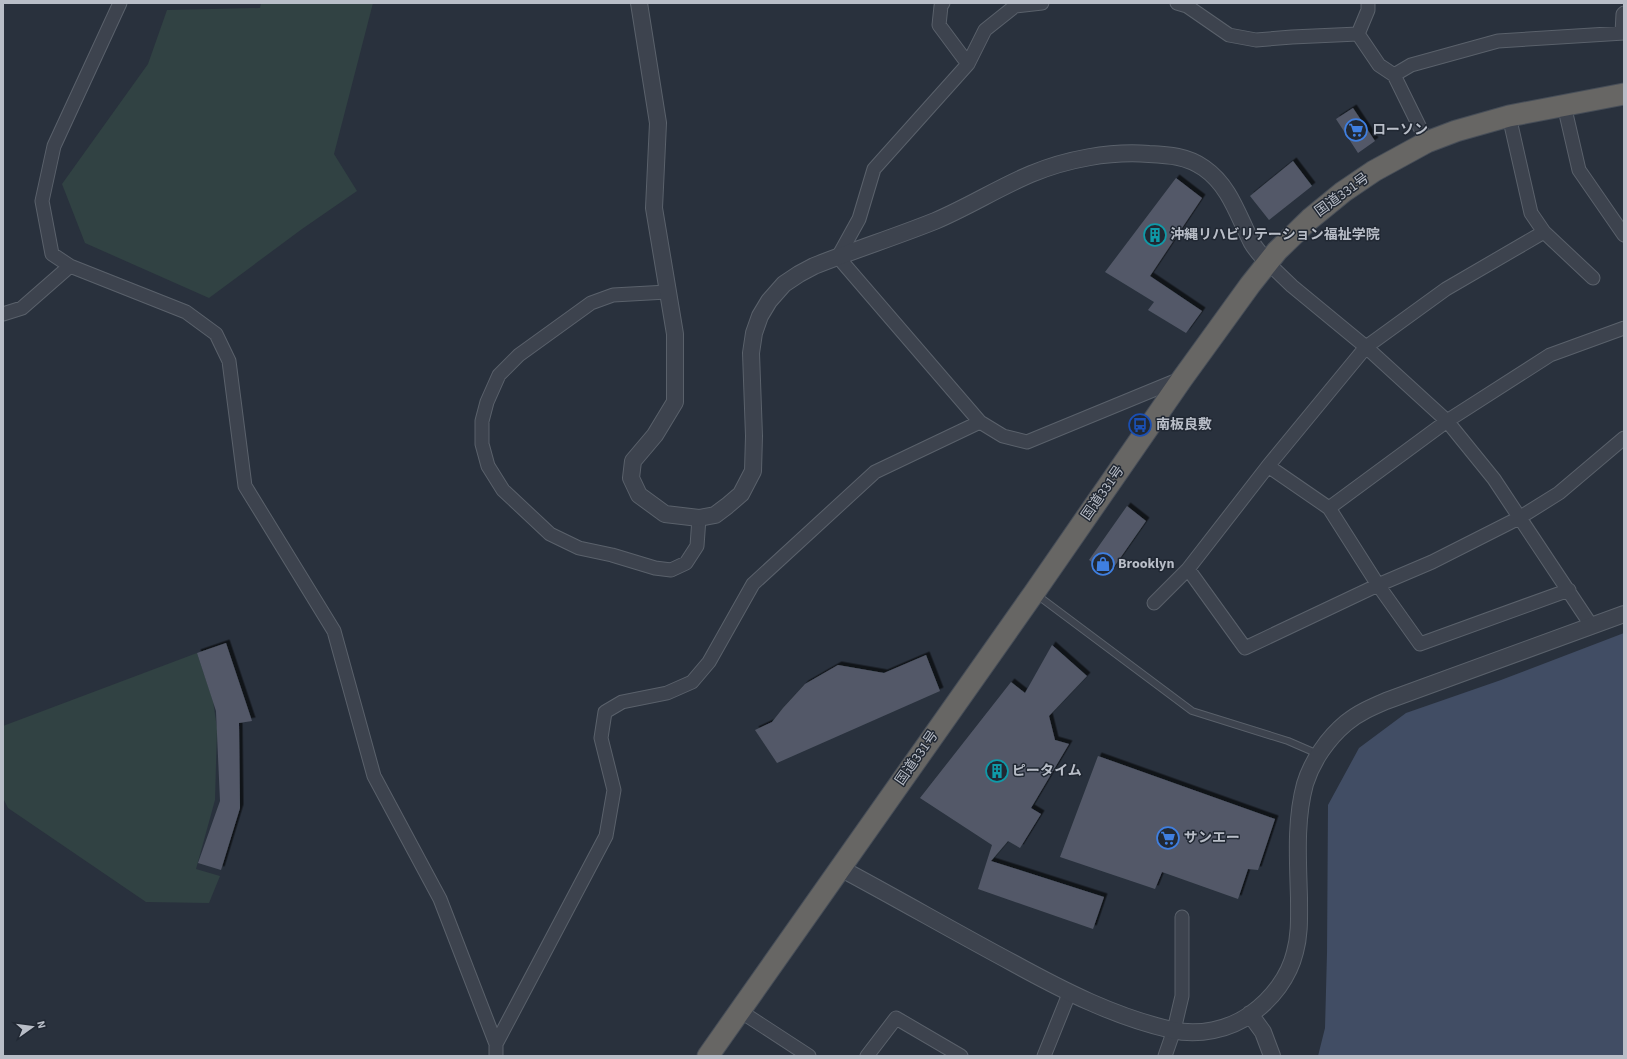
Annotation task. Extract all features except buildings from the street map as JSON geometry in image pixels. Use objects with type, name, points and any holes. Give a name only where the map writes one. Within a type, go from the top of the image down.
[{"type":"highway","name":"国道331号","points":[[708,1056],[1034,593],[1182,379],[1267,262],[1305,224],[1342,192],[1374,171],[1427,142],[1456,131],[1509,116],[1624,94]]},
{"type":"street","points":[[120,3],[54,146],[42,201],[52,254],[70,266],[186,312],[216,334],[229,361],[245,486],[334,631],[374,776],[440,899],[496,1050]]},
{"type":"street","points":[[639,3],[658,123],[654,208],[675,334],[675,402],[656,435],[633,461],[631,478],[639,495],[665,514],[699,518],[715,515],[741,494],[753,471],[754,436],[751,353],[754,333],[760,316],[769,301],[784,284],[798,274],[838,257],[941,218],[1030,174],[1045,169],[1097,156],[1135,153],[1179,157],[1196,163],[1210,172],[1217,179],[1232,200],[1252,243],[1267,262],[1292,286],[1366,347],[1447,422],[1494,479],[1592,625]]},
{"type":"street","points":[[943,3],[941,6],[939,25],[968,64]]},
{"type":"street","points":[[838,257],[859,219],[874,170],[968,64],[985,30],[1015,6],[1042,3]]},
{"type":"street","points":[[1177,3],[1187,6],[1229,35],[1256,40],[1358,34]]},
{"type":"street","points":[[1358,34],[1368,10],[1368,3]]},
{"type":"street","points":[[1394,75],[1411,65],[1498,42],[1623,33],[1624,13]]},
{"type":"street","points":[[1358,34],[1379,65],[1394,75],[1427,142]]},
{"type":"street","points":[[1564,105],[1579,170],[1624,235]]},
{"type":"street","points":[[1509,116],[1531,213],[1544,232],[1593,278]]},
{"type":"street","points":[[1154,602],[1188,569],[1268,466],[1366,347],[1446,289],[1544,232]]},
{"type":"street","points":[[838,257],[980,422],[1003,436],[1027,442],[1182,379]]},
{"type":"street","points":[[3,314],[22,308],[70,266]]},
{"type":"street","points":[[667,292],[613,295],[591,303],[519,354],[499,375],[487,402],[482,421],[482,444],[488,466],[504,490],[550,534],[579,548],[656,568],[671,570],[686,563],[697,546],[699,518]]},
{"type":"street","points":[[1329,508],[1447,422],[1550,355],[1624,328]]},
{"type":"street","points":[[496,1050],[606,836],[614,790],[601,738],[605,712],[622,702],[667,693],[692,682],[709,662],[753,584],[875,472],[980,422]]},
{"type":"street","points":[[1188,569],[1245,648],[1378,585],[1432,562],[1519,518],[1559,493],[1624,438]]},
{"type":"street","points":[[1268,466],[1329,508],[1378,585],[1420,644],[1569,590]]},
{"type":"street","points":[[840,868],[1069,994],[1116,1012],[1174,1030],[1193,1032],[1219,1029],[1242,1020],[1264,1004],[1287,973],[1295,952],[1299,930],[1298,834],[1300,807],[1306,783],[1319,755],[1346,723],[1367,709],[1386,701],[1624,614]]},
{"type":"street","points":[[1165,1056],[1174,1030],[1182,996],[1182,917]]},
{"type":"street","points":[[1044,1056],[1069,994]]},
{"type":"street","points":[[740,1011],[809,1056]]},
{"type":"street","points":[[1250,1014],[1262,1032],[1272,1056]]},
{"type":"street","points":[[867,1056],[896,1018],[961,1056]]},
{"type":"lane","points":[[1034,593],[1192,712],[1288,741],[1319,755]]},
{"type":"shaded area","points":[[261,3],[373,3],[334,154],[357,191],[302,229],[209,298],[85,243],[62,184],[148,64],[167,10],[260,8]]},
{"type":"shaded area","points":[[197,653],[213,701],[217,728],[215,800],[196,869],[220,876],[209,903],[146,902],[8,808],[3,798],[3,726]]},
{"type":"water","points":[[1624,633],[1624,1056],[1318,1056],[1325,1028],[1328,805],[1359,748],[1406,713],[1501,680]]},
{"type":"place","name":"ローソン","points":[[1356,130]]},
{"type":"place","name":"沖縄リハビリテーション福祉学院","points":[[1155,235]]},
{"type":"place","name":"南板良敷","points":[[1140,425]]},
{"type":"place","name":"Brooklyn","points":[[1103,564]]},
{"type":"place","name":"ピータイム","points":[[997,771]]},
{"type":"place","name":"サンエー","points":[[1168,838]]}]
